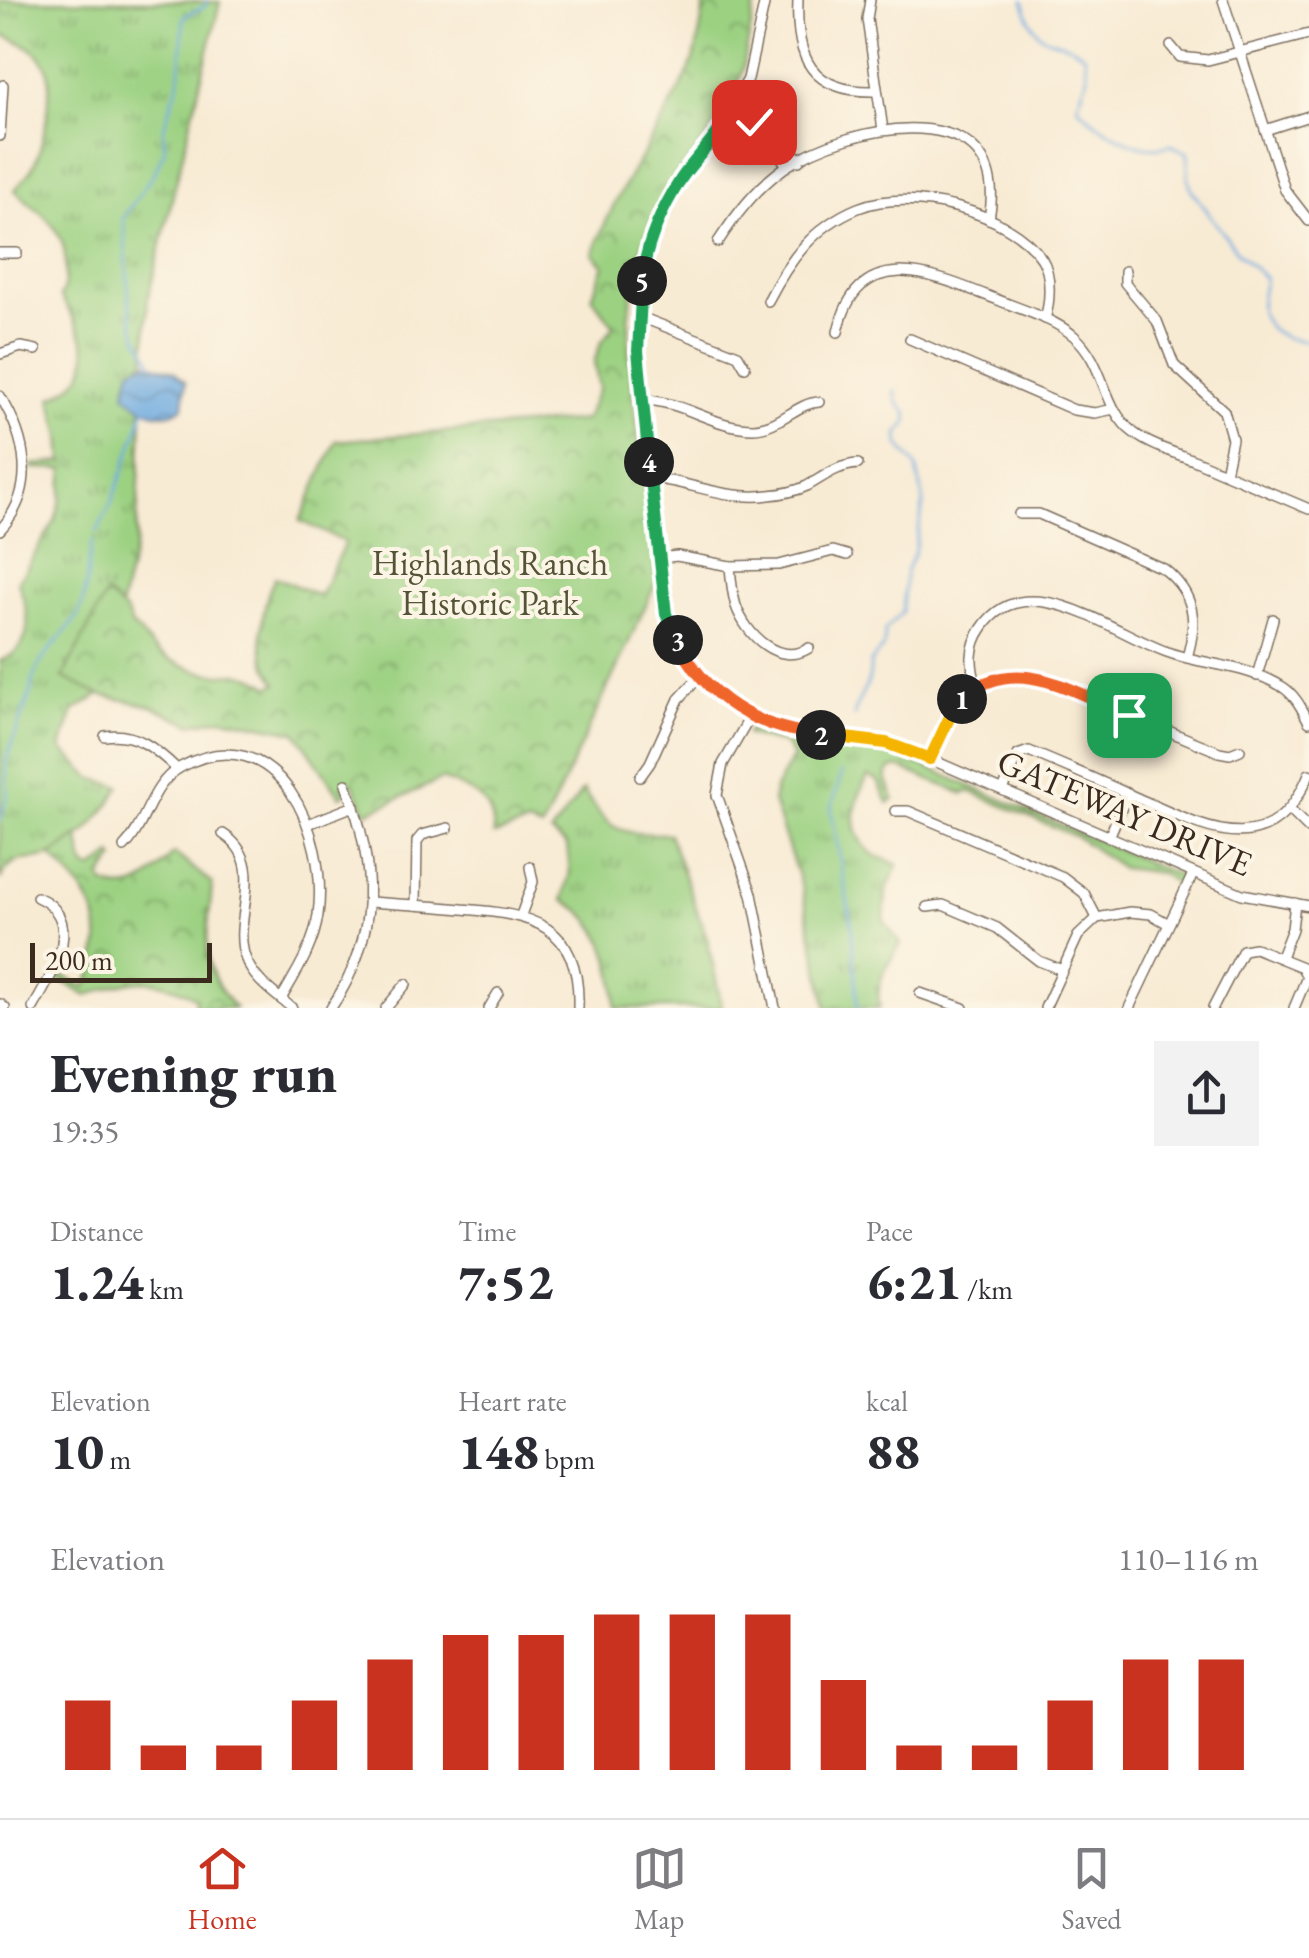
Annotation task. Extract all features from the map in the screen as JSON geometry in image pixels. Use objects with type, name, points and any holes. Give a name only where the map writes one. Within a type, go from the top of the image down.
[{"type":"street","points":[[640,777],[650,764],[678,700],[700,677],[666,614],[638,351],[643,266],[660,218],[682,177],[716,138],[748,79],[765,0]]},
{"type":"street","points":[[798,0],[800,45],[812,70],[839,89],[876,91]]},
{"type":"street","points":[[870,0],[868,20],[883,130]]},
{"type":"street","points":[[1223,0],[1285,190],[1309,221]]},
{"type":"street","points":[[1171,46],[1180,57],[1208,60],[1309,34]]},
{"type":"street","points":[[0,136],[4,85]]},
{"type":"street","points":[[738,98],[777,126],[799,160]]},
{"type":"street","points":[[731,111],[754,122],[787,166]]},
{"type":"street","points":[[1265,130],[1309,116]]},
{"type":"street","points":[[718,242],[738,212],[787,166],[847,138],[883,130],[914,128],[961,139],[981,156],[992,177],[989,220]]},
{"type":"street","points":[[768,301],[784,270],[806,242],[826,226],[858,208],[897,198],[934,202],[989,220],[1023,238],[1044,262],[1049,305],[1045,319]]},
{"type":"street","points":[[0,254],[17,253]]},
{"type":"street","points":[[838,332],[842,310],[856,288],[874,277],[902,270],[936,275],[1045,319],[1072,334],[1092,355],[1114,409],[1127,426],[1146,440],[1309,510]]},
{"type":"street","points":[[1125,270],[1126,283],[1157,320],[1174,365],[1224,411],[1232,439],[1225,473]]},
{"type":"street","points":[[638,316],[738,355],[745,367]]},
{"type":"street","points":[[910,339],[1074,410],[1095,413],[1114,409]]},
{"type":"street","points":[[0,354],[21,347],[36,350]]},
{"type":"street","points":[[0,396],[20,440],[26,466],[20,500],[0,530]]},
{"type":"street","points":[[644,400],[668,401],[722,423],[748,428],[782,421],[810,402],[820,402]]},
{"type":"street","points":[[650,478],[680,481],[727,496],[766,496],[802,488],[844,465],[858,464]]},
{"type":"street","points":[[1019,514],[1039,514],[1164,568],[1176,578],[1187,592],[1193,610],[1194,631],[1187,657]]},
{"type":"street","points":[[660,558],[677,556],[730,566],[779,564],[833,551],[847,554]]},
{"type":"street","points":[[730,566],[737,610],[753,636],[782,653],[799,654],[809,648]]},
{"type":"street","points":[[976,687],[970,658],[976,637],[1000,608],[1037,598],[1169,653],[1283,686],[1299,703],[1309,722]]},
{"type":"street","points":[[1257,676],[1273,619]]},
{"type":"street","points":[[930,759],[953,710],[976,687],[1001,676],[1018,674],[1040,678],[1219,752],[1240,750]]},
{"type":"street","name":"GATEWAY DRIVE","points":[[700,677],[724,700],[750,716],[790,732],[886,743],[1242,894],[1309,906]]},
{"type":"street","points":[[1299,703],[1309,695]]},
{"type":"street","points":[[750,716],[723,764],[717,795],[752,894],[775,1008]]},
{"type":"street","points":[[105,736],[118,734],[153,745],[177,769]]},
{"type":"street","points":[[1003,790],[1018,755],[1029,751],[1222,832],[1267,826],[1290,810],[1309,774]]},
{"type":"street","points":[[124,848],[137,834],[156,790],[177,769],[208,756],[234,755],[260,762],[291,790],[308,824],[320,868],[318,916],[304,961],[281,999]]},
{"type":"street","points":[[331,1008],[360,948],[369,902],[368,858],[346,784]]},
{"type":"street","points":[[1110,838],[1128,793]]},
{"type":"street","points":[[308,824],[354,806]]},
{"type":"street","points":[[1290,810],[1309,829]]},
{"type":"street","points":[[896,811],[908,811],[1063,877],[1084,893],[1097,918]]},
{"type":"street","points":[[416,905],[417,841],[422,835],[448,828]]},
{"type":"street","points":[[223,834],[236,842],[246,872],[243,953],[261,983],[292,1008]]},
{"type":"street","points":[[521,915],[533,882],[530,867]]},
{"type":"street","points":[[1129,1008],[1193,874]]},
{"type":"street","points":[[33,1008],[59,962],[64,942],[62,922],[54,909],[37,897]]},
{"type":"street","points":[[369,902],[521,915],[550,931],[569,955],[578,979],[578,1008]]},
{"type":"street","points":[[1281,957],[1292,929],[1295,904]]},
{"type":"street","points":[[926,907],[944,905],[997,928],[1040,961],[1062,970]]},
{"type":"street","points":[[1045,1008],[1078,936],[1097,918],[1130,912],[1151,914],[1167,922]]},
{"type":"street","points":[[1213,1008],[1243,950],[1255,948],[1302,968],[1307,977],[1296,1005],[1309,1008]]},
{"type":"street","points":[[386,1008],[406,984]]},
{"type":"street","points":[[489,1008],[498,993]]},
{"type":"street","points":[[920,993],[963,1008]]},
{"type":"green space","points":[[0,0],[220,2],[148,298],[136,543],[99,695],[74,711],[61,748],[91,778],[120,786],[101,815],[73,842],[45,857],[17,861],[0,880],[0,661],[12,655],[25,637],[27,616],[18,582],[55,521],[61,500],[64,469],[32,465],[63,462],[51,398],[80,377],[86,353],[77,325],[60,296],[65,258],[59,234],[15,190],[38,155],[49,86],[45,64],[37,53],[0,34]]},
{"type":"green space","name":"Highlands Ranch Historic Park","points":[[705,0],[756,0],[743,69],[730,104],[676,176],[653,217],[636,266],[629,316],[629,358],[657,581],[542,829],[528,824],[494,835],[486,804],[442,779],[366,813],[353,783],[343,786],[345,794],[340,796],[296,732],[223,718],[191,724],[151,706],[99,695],[63,677],[106,594],[163,656],[206,673],[249,676],[270,687],[277,683],[265,659],[262,631],[275,577],[320,596],[345,542],[300,521],[336,441],[585,420],[599,388],[594,362],[601,343],[614,326],[592,297],[604,265],[593,254],[614,206],[690,68]]},
{"type":"green space","points":[[758,728],[796,741],[898,755],[1180,876],[1182,882],[1178,886],[1161,873],[1122,868],[1077,837],[969,791],[964,794],[898,767],[889,770],[886,778],[894,799],[888,803],[878,781],[868,776],[859,795],[855,823],[869,851],[898,865],[886,891],[884,921],[901,944],[880,982],[880,1008],[827,1008],[802,888],[773,802],[775,789],[793,756],[785,744],[746,734]]},
{"type":"green space","points":[[583,790],[601,815],[617,828],[669,834],[707,938],[722,1008],[616,1008],[605,946],[589,919],[563,900],[570,872],[567,846],[551,833]]},
{"type":"green space","points":[[79,835],[86,868],[93,869],[112,855],[115,859],[101,878],[104,884],[135,886],[174,853],[212,883],[207,934],[209,963],[222,992],[235,1008],[194,1008],[196,998],[155,982],[130,982],[87,996],[57,978],[60,974],[86,987],[98,947],[95,914],[88,900],[51,856]]},
{"type":"water","points":[[145,362],[174,371],[186,382],[183,407],[160,414],[138,405],[125,394],[131,369]]},
{"type":"waterway","points":[[152,364],[136,334],[132,315],[123,218],[154,173],[165,149],[163,130],[179,81],[184,16],[206,6],[206,0]]},
{"type":"waterway","points":[[1023,0],[1041,35],[1085,56],[1087,78],[1077,106],[1120,138],[1146,147],[1171,145],[1188,153],[1192,191],[1238,253],[1265,278],[1260,304],[1268,326],[1280,335],[1309,340]]},
{"type":"waterway","points":[[854,716],[869,679],[870,663],[884,646],[885,630],[902,612],[906,571],[914,554],[924,501],[916,466],[899,445],[898,434],[907,423],[908,414],[897,402],[895,390]]},
{"type":"waterway","points":[[97,532],[146,406]]},
{"type":"waterway","points":[[0,821],[7,797],[6,760],[32,681],[80,609],[93,540]]},
{"type":"waterway","points":[[842,772],[831,809],[852,927],[858,1008]]},
{"type":"route","points":[[754,122],[731,111],[716,138],[682,177],[660,218],[643,266],[638,316],[638,351],[666,614],[700,677],[724,700],[750,716],[790,732],[886,743],[930,759],[953,710],[976,687],[1001,676],[1040,678],[1129,715]]}]
